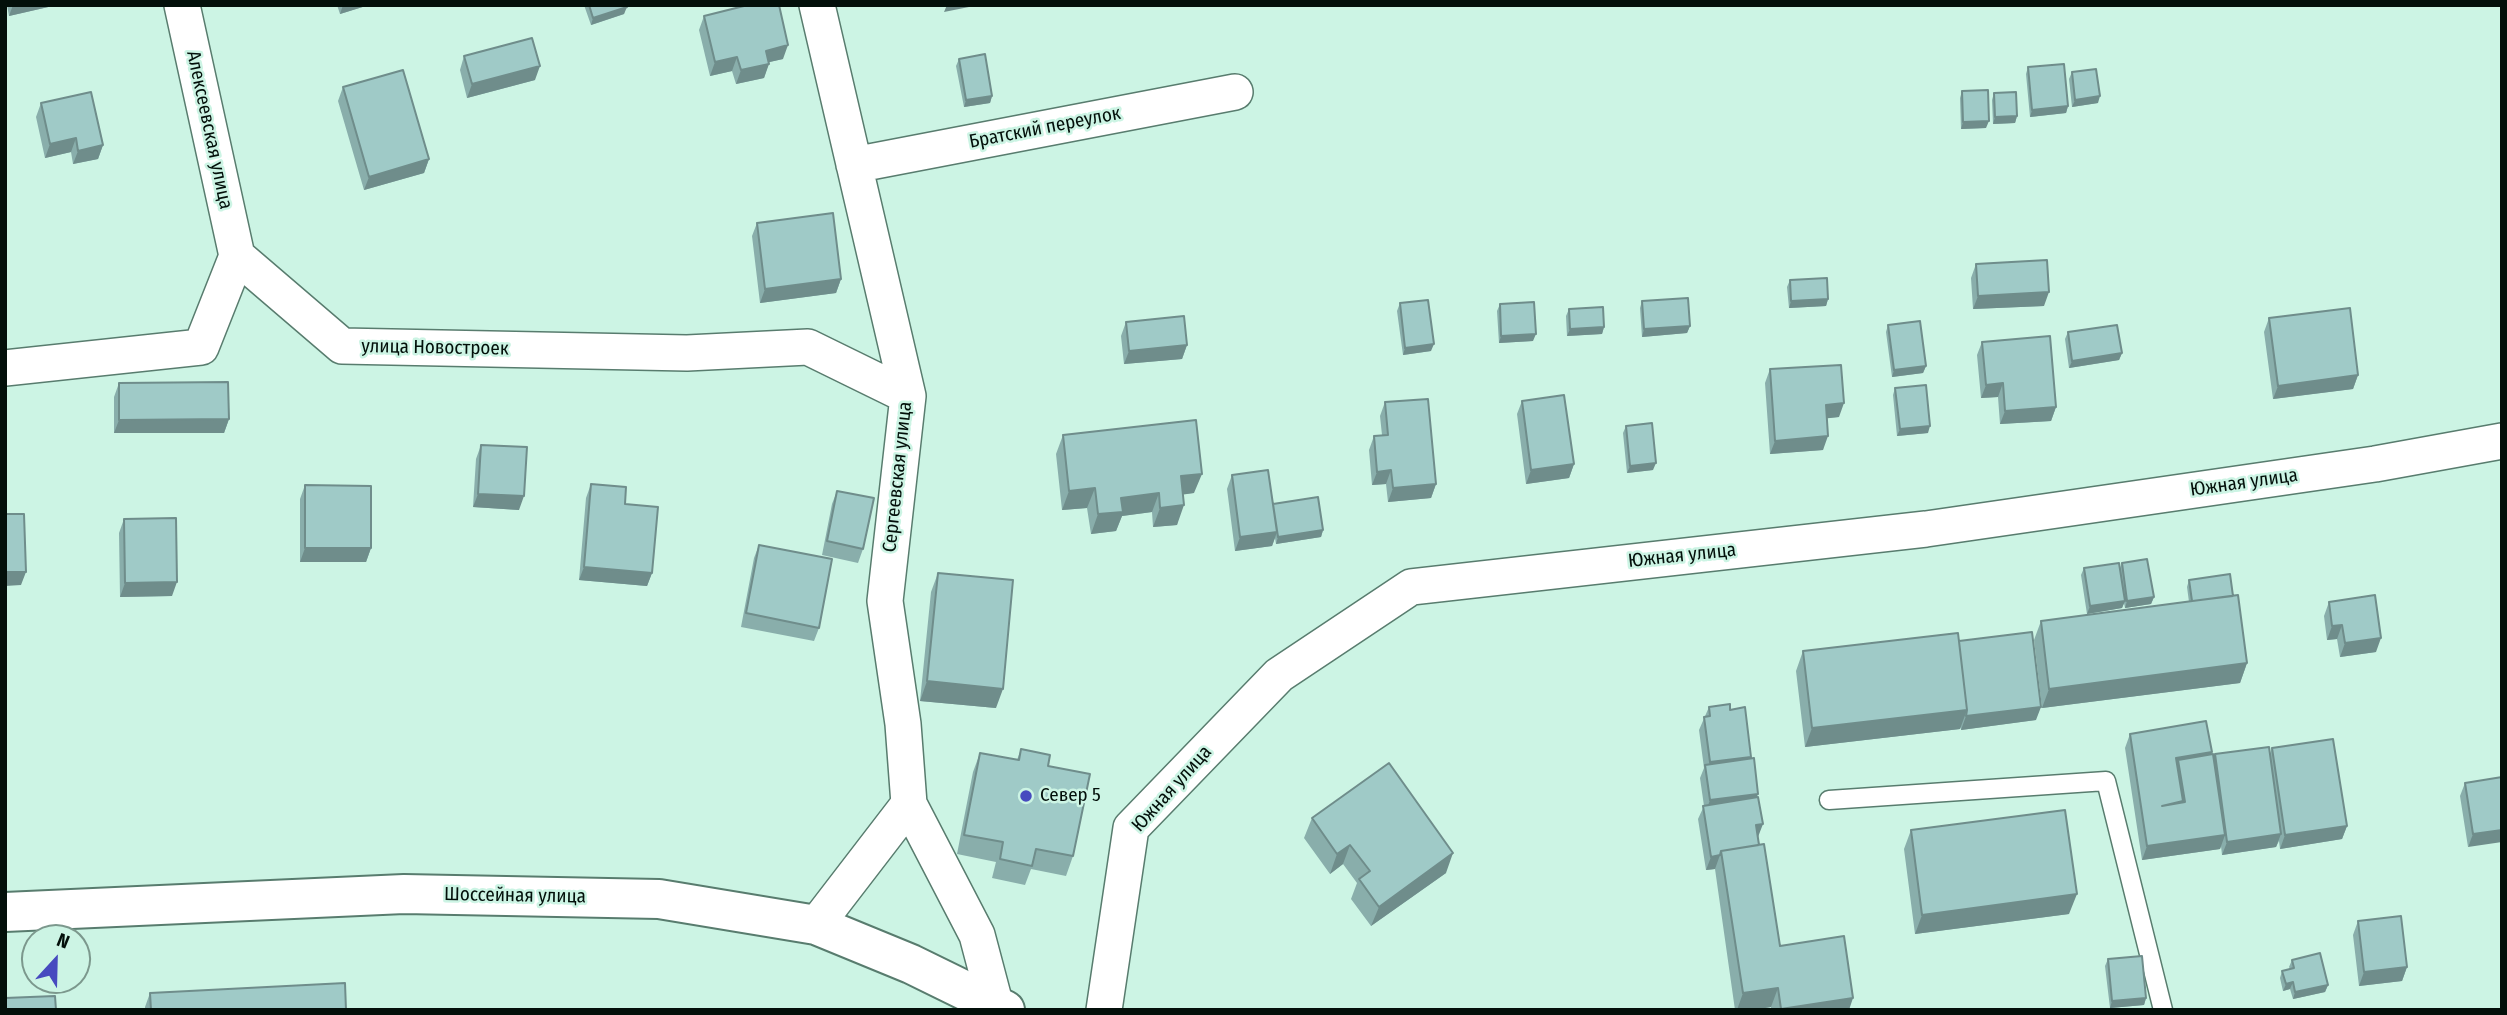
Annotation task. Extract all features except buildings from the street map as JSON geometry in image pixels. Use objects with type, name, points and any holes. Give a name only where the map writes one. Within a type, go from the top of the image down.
[{"type":"main road","name":"Шоссейная улица","points":[[5,912],[418,894],[659,899],[816,925],[911,964],[1000,1006]]},
{"type":"street","name":"Алексеевская улица","points":[[182,5],[237,256]]},
{"type":"street","name":"Сергеевская улица","points":[[817,5],[908,396],[885,601],[903,724],[909,804]]},
{"type":"street","name":"Братский переулок","points":[[854,165],[1235,92]]},
{"type":"street","points":[[5,369],[201,347],[237,256]]},
{"type":"street","name":"улица Новостроек","points":[[237,256],[342,346],[687,353],[808,347],[908,396]]},
{"type":"street","name":"Южная улица","points":[[1104,1010],[1131,828],[1279,675],[1411,587],[1926,529],[2375,464],[2502,442]]},
{"type":"street","points":[[816,925],[909,804],[977,935],[1000,1006]]},
{"type":"lane","points":[[1829,800],[2106,781],[2163,1010]]},
{"type":"place","name":"Север 5","points":[[1026,796]]}]
